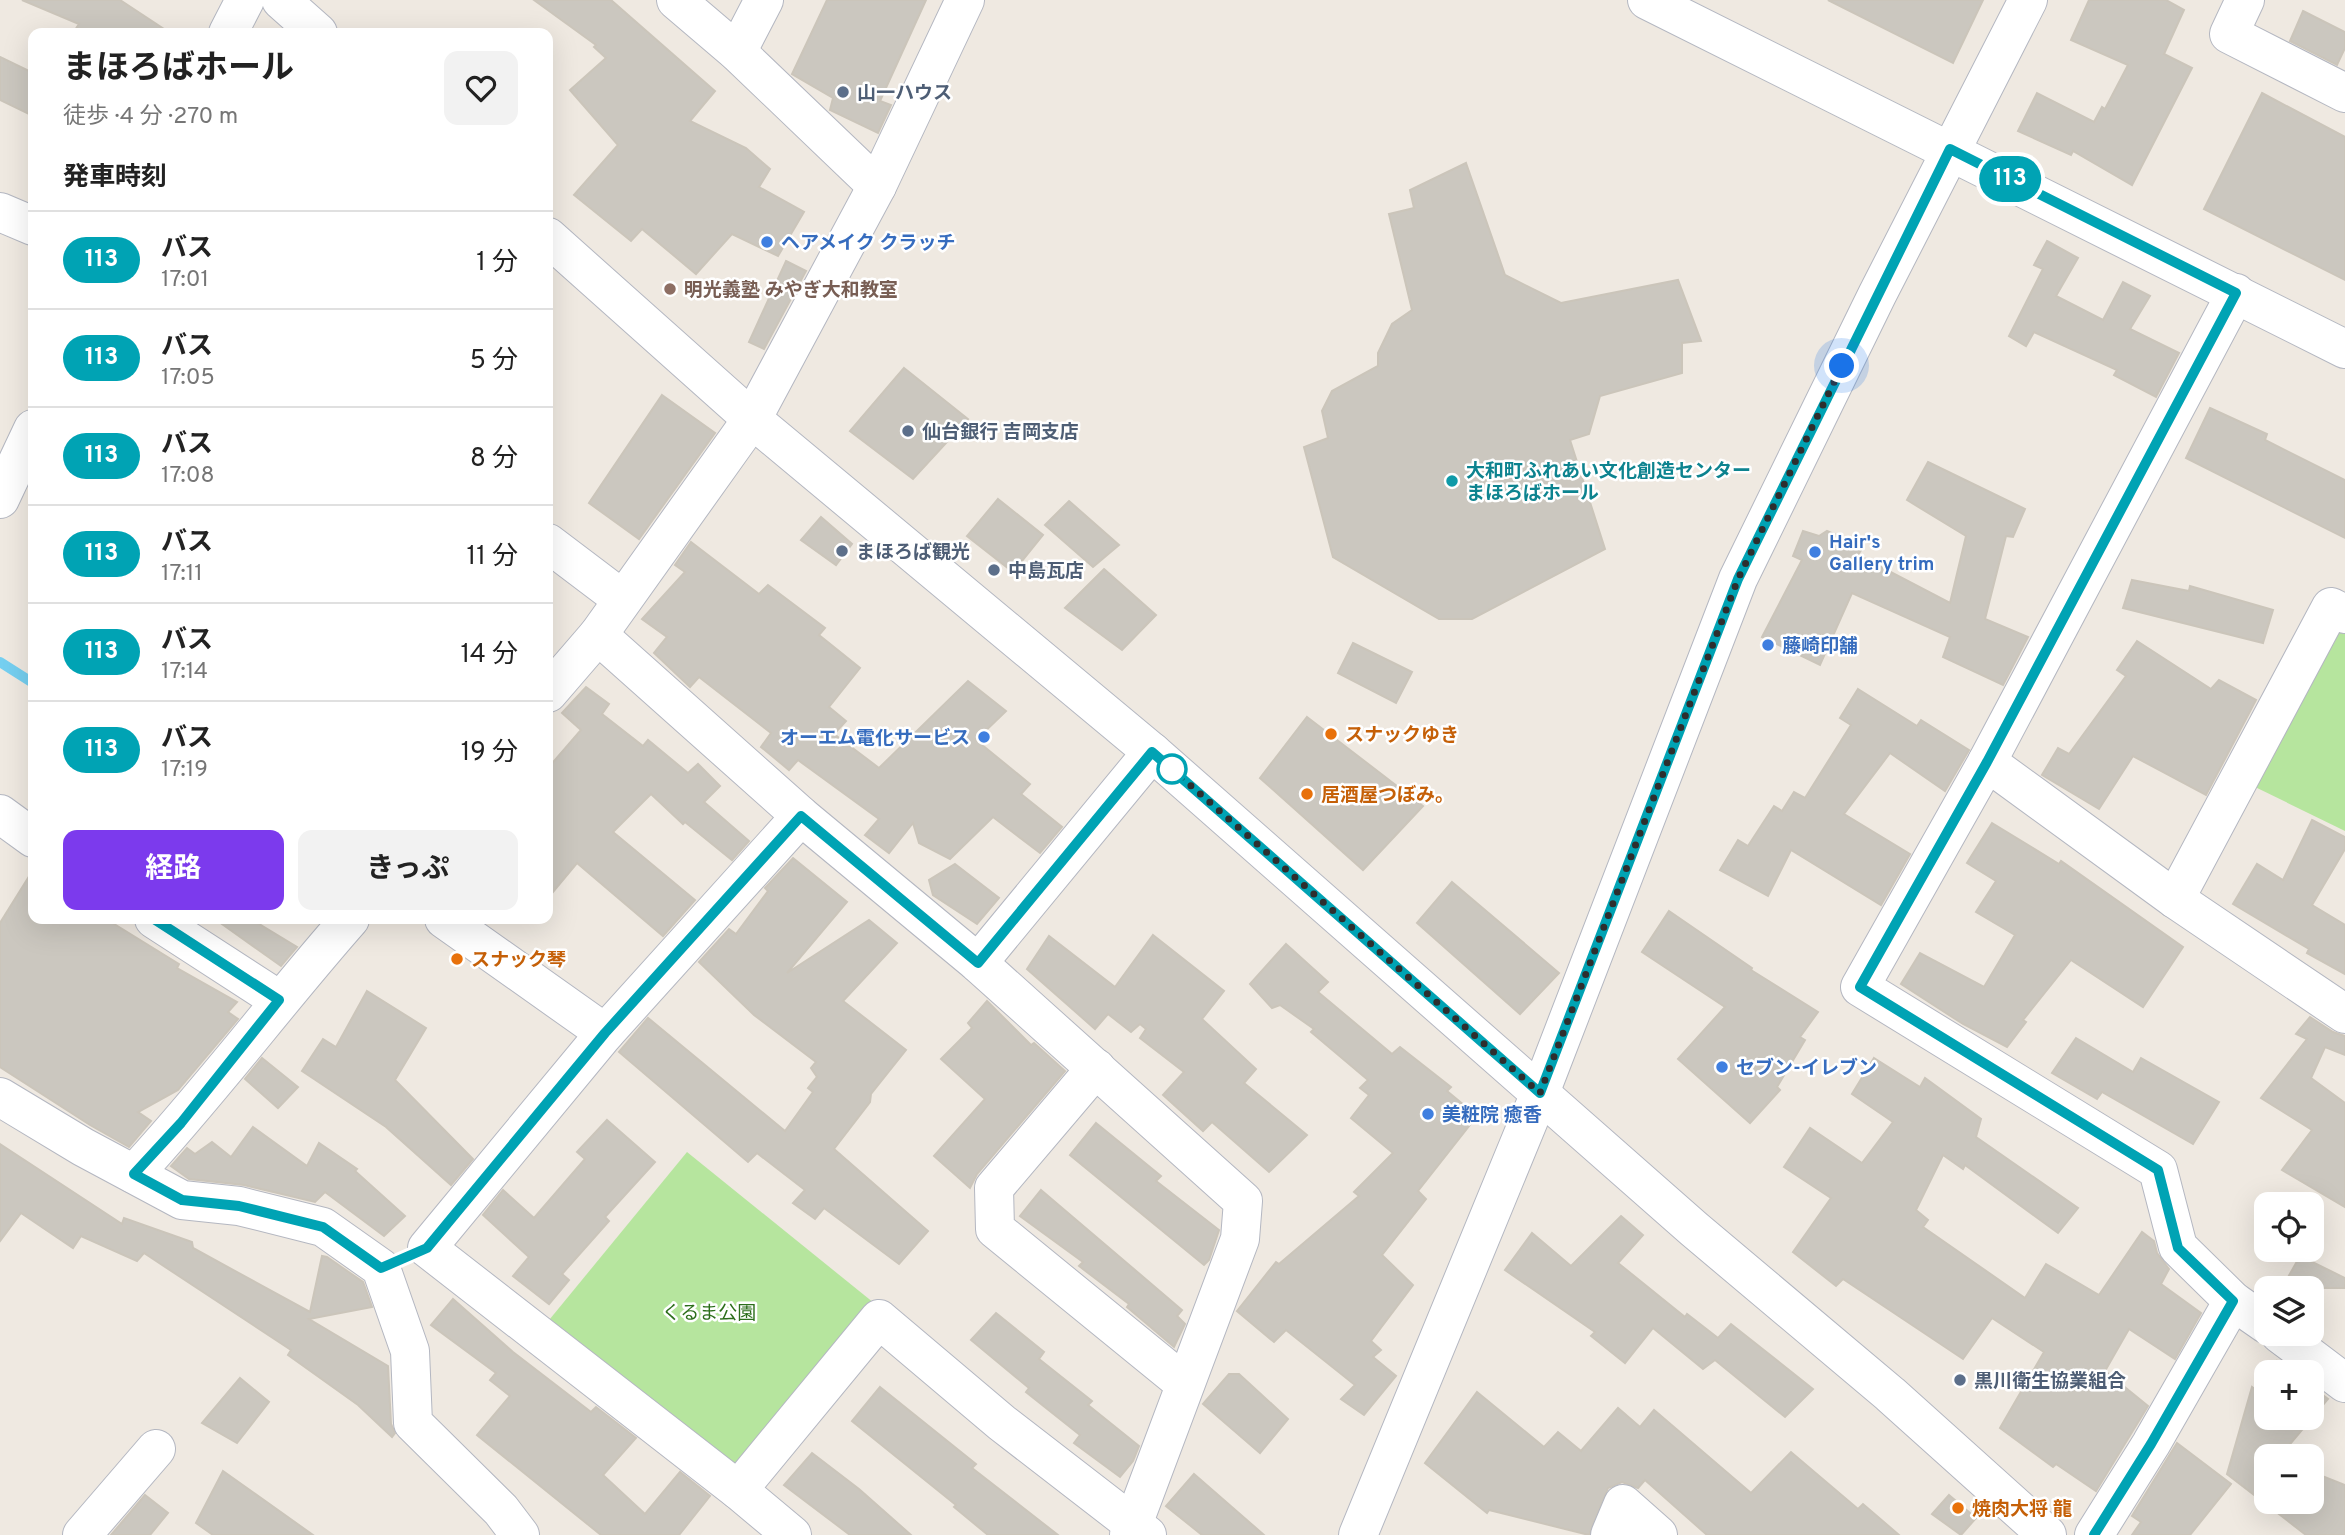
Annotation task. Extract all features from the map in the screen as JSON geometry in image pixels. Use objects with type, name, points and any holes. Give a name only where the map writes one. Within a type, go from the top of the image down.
[{"type":"street","points":[[231,28],[245,0]]},
{"type":"street","points":[[281,0],[312,28]]},
{"type":"street","points":[[676,0],[737,52],[877,186]]},
{"type":"street","points":[[737,52],[764,0]]},
{"type":"street","points":[[553,687],[598,635],[752,419],[877,186],[965,0]]},
{"type":"street","points":[[1647,0],[1950,149],[2345,349]]},
{"type":"street","points":[[1358,1535],[1540,1093],[1738,579],[1950,149],[2028,0]]},
{"type":"street","points":[[2245,0],[2229,34],[2345,93]]},
{"type":"street","points":[[0,212],[28,224]]},
{"type":"street","points":[[553,241],[752,419],[1152,752],[1694,1230],[1890,1394],[2047,1535]]},
{"type":"street","points":[[2236,293],[1987,762],[1860,987],[2158,1170],[2178,1248],[2233,1301],[2254,1316]]},
{"type":"street","points":[[0,499],[28,440]]},
{"type":"street","points":[[553,547],[622,599]]},
{"type":"street","points":[[2175,899],[2331,607],[2345,614]]},
{"type":"street","points":[[598,635],[801,816],[978,963],[1243,1201],[1240,1239],[1185,1384],[1136,1531],[879,1319],[738,1490]]},
{"type":"street","points":[[978,963],[1152,752]]},
{"type":"street","points":[[1987,762],[2175,899],[2345,1014]]},
{"type":"street","points":[[0,814],[28,834]]},
{"type":"street","points":[[381,1268],[427,1248],[605,1033],[801,816]]},
{"type":"street","points":[[162,924],[279,1000]]},
{"type":"street","points":[[134,1174],[181,1123],[279,1000],[346,924]]},
{"type":"street","points":[[451,924],[605,1033]]},
{"type":"street","points":[[1096,1068],[994,1188],[995,1229],[1185,1384]]},
{"type":"street","points":[[0,1097],[182,1200],[239,1206],[323,1227],[381,1268],[410,1351],[412,1423],[501,1510],[520,1535]]},
{"type":"street","points":[[427,1248],[792,1535]]},
{"type":"street","points":[[2094,1535],[2151,1444],[2233,1301]]},
{"type":"street","points":[[2296,1346],[2345,1383]]},
{"type":"street","points":[[82,1535],[156,1449]]},
{"type":"street","points":[[1610,1535],[1623,1504],[1658,1535]]},
{"type":"green space","points":[[2337,625],[2345,629],[2345,831],[2253,786]]},
{"type":"green space","name":"くるま公園","points":[[687,1152],[874,1303],[737,1473],[545,1325]]},
{"type":"building","points":[[22,0],[120,0],[162,28],[76,28],[79,24]]},
{"type":"building","points":[[534,0],[611,0],[715,91],[690,121],[746,148],[770,169],[759,187],[804,212],[778,256],[732,234],[696,274],[642,229],[631,241],[574,195],[618,145],[570,90],[606,58],[594,47],[596,45]]},
{"type":"building","points":[[827,0],[926,0],[880,101],[891,105],[878,133],[830,110],[833,98],[792,74]]},
{"type":"building","points":[[1828,0],[1983,0],[1953,63]]},
{"type":"building","points":[[2089,0],[2166,0],[2184,10],[2164,54],[2192,68],[2132,185],[2073,151],[2071,155],[2018,131],[2037,93],[2094,122],[2102,107],[2105,109],[2128,65],[2071,40]]},
{"type":"building","points":[[2303,11],[2345,32],[2345,48],[2337,65],[2290,41]]},
{"type":"building","points":[[0,57],[28,71],[28,114],[0,100]]},
{"type":"building","points":[[2262,93],[2345,137],[2345,280],[2204,209]]},
{"type":"building","points":[[1466,163],[1505,275],[1561,303],[1678,280],[1701,341],[1682,343],[1682,373],[1600,396],[1589,434],[1570,440],[1605,549],[1472,619],[1439,619],[1333,557],[1304,447],[1328,438],[1322,411],[1332,391],[1378,366],[1378,353],[1392,324],[1412,310],[1389,214],[1414,208],[1410,190]]},
{"type":"building","points":[[2047,241],[2078,258],[2056,296],[2103,320],[2123,282],[2150,296],[2130,329],[2179,353],[2156,397],[2114,375],[2117,370],[2034,332],[2026,346],[2009,336],[2043,269],[2034,265]]},
{"type":"building","points":[[786,261],[806,271],[764,349],[749,342]]},
{"type":"building","points":[[904,368],[968,419],[913,479],[850,431]]},
{"type":"building","points":[[662,395],[715,433],[639,539],[589,503]]},
{"type":"building","points":[[2210,408],[2267,434],[2265,440],[2345,480],[2345,538],[2186,458]]},
{"type":"building","points":[[1928,462],[2025,509],[2013,537],[2006,536],[1985,619],[2028,637],[2003,685],[1943,657],[1950,637],[1852,593],[1820,665],[1762,637],[1802,560],[1793,556],[1803,531],[1819,536],[1827,531],[1863,547],[1858,555],[1950,603],[1966,536],[1907,500]]},
{"type":"building","points":[[998,499],[1043,535],[1013,572],[967,536]]},
{"type":"building","points":[[1069,501],[1119,545],[1093,567],[1045,525]]},
{"type":"building","points":[[821,517],[852,544],[836,565],[801,540]]},
{"type":"building","points":[[691,542],[759,594],[768,585],[825,628],[819,635],[860,668],[829,707],[846,721],[834,734],[879,768],[968,681],[1006,711],[976,740],[1030,784],[1021,794],[1062,827],[1040,853],[993,817],[950,859],[919,843],[913,823],[889,853],[865,835],[879,819],[798,760],[789,770],[761,747],[771,733],[699,677],[690,687],[654,653],[667,637],[642,619],[685,572],[675,565]]},
{"type":"building","points":[[1104,569],[1156,615],[1122,650],[1065,608]]},
{"type":"building","points":[[2132,580],[2189,591],[2190,586],[2273,610],[2263,643],[2123,608]]},
{"type":"building","points":[[2137,641],[2211,689],[2219,680],[2256,700],[2206,795],[2133,756],[2099,809],[2042,775],[2058,748],[2069,754],[2126,676],[2117,670]]},
{"type":"building","points":[[1353,643],[1412,672],[1396,703],[1338,673]]},
{"type":"building","points":[[586,687],[609,704],[602,714],[643,746],[648,740],[688,773],[698,764],[720,786],[704,802],[749,841],[732,860],[685,822],[683,824],[651,794],[613,832],[695,900],[663,936],[577,863],[553,892],[553,762],[581,730],[562,713]]},
{"type":"building","points":[[1858,689],[1917,726],[1921,720],[1969,750],[1945,791],[1890,753],[1844,814],[1910,854],[1881,905],[1791,850],[1768,896],[1720,870],[1738,840],[1748,846],[1774,806],[1782,811],[1794,792],[1805,798],[1851,725],[1840,718]]},
{"type":"building","points":[[1307,717],[1423,806],[1363,870],[1260,778]]},
{"type":"building","points":[[2312,820],[2345,837],[2345,849],[2312,905],[2345,925],[2345,974],[2307,953],[2309,949],[2233,904],[2257,864],[2283,880]]},
{"type":"building","points":[[1992,823],[2059,864],[2061,861],[2183,947],[2143,1007],[2071,960],[2023,1020],[2026,1022],[2007,1047],[1963,1024],[1901,984],[1920,953],[1984,987],[2015,935],[1976,912],[1996,881],[1967,863]]},
{"type":"building","points":[[793,858],[847,902],[787,973],[869,920],[897,943],[843,1001],[906,1050],[871,1094],[870,1102],[834,1149],[928,1231],[899,1264],[824,1208],[815,1219],[793,1203],[805,1190],[757,1153],[748,1162],[619,1052],[648,1018],[785,1131],[813,1092],[808,1088],[817,1077],[811,1068],[816,1062],[754,1015],[699,962],[729,929],[736,934],[768,891],[765,888]]},
{"type":"building","points":[[955,864],[999,898],[977,924],[933,895],[929,880]]},
{"type":"building","points":[[28,878],[28,924],[114,924],[179,964],[177,968],[237,1002],[228,1012],[238,1019],[178,1090],[138,1112],[151,1121],[129,1147],[0,1067],[0,923]]},
{"type":"building","points":[[1452,882],[1559,973],[1520,1014],[1417,923]]},
{"type":"building","points":[[1669,911],[1752,968],[1751,970],[1818,1012],[1800,1037],[1805,1040],[1777,1087],[1780,1090],[1750,1123],[1678,1059],[1725,1007],[1642,952]]},
{"type":"building","points":[[222,924],[259,924],[297,947],[281,966]]},
{"type":"building","points":[[1153,935],[1224,991],[1202,1019],[1256,1069],[1244,1083],[1307,1135],[1269,1172],[1212,1122],[1203,1131],[1163,1095],[1184,1072],[1140,1038],[1146,1029],[1140,1024],[1131,1032],[1108,1014],[1095,1029],[1027,969],[1049,936],[1115,987]]},
{"type":"building","points":[[1286,944],[1328,982],[1318,992],[1392,1054],[1400,1047],[1451,1087],[1447,1091],[1477,1116],[1418,1191],[1426,1199],[1382,1255],[1413,1285],[1371,1341],[1381,1350],[1373,1357],[1396,1376],[1364,1415],[1341,1399],[1355,1385],[1286,1330],[1274,1342],[1237,1311],[1276,1262],[1279,1264],[1359,1196],[1354,1192],[1393,1153],[1351,1118],[1369,1095],[1360,1088],[1368,1080],[1311,1032],[1314,1029],[1280,1005],[1272,1008],[1250,984]]},
{"type":"building","points":[[367,991],[426,1028],[395,1080],[473,1159],[451,1185],[386,1127],[302,1071],[323,1039],[336,1047]]},
{"type":"building","points":[[987,1001],[1031,1045],[1034,1043],[1065,1071],[977,1174],[970,1188],[934,1156],[985,1099],[941,1059],[972,1028],[968,1023]]},
{"type":"building","points":[[2310,1017],[2333,1032],[2345,1036],[2345,1055],[2325,1047],[2311,1078],[2345,1103],[2345,1207],[2324,1195],[2324,1192],[2319,1192],[2282,1170],[2312,1130],[2261,1098],[2307,1039],[2296,1034]]},
{"type":"building","points":[[2076,1038],[2133,1072],[2141,1058],[2219,1102],[2193,1144],[2102,1092],[2097,1099],[2052,1073]]},
{"type":"building","points":[[262,1058],[298,1087],[278,1108],[245,1079]]},
{"type":"building","points":[[1874,1058],[1920,1087],[1925,1078],[1981,1119],[1976,1137],[2078,1208],[2058,1233],[1965,1165],[1963,1169],[1943,1155],[1916,1210],[1928,1220],[1923,1227],[2025,1298],[2046,1264],[2099,1295],[2142,1232],[2154,1241],[2157,1253],[2169,1269],[2161,1284],[2201,1313],[2175,1359],[2129,1329],[2105,1371],[2148,1406],[2096,1491],[2056,1464],[2053,1467],[2000,1428],[2044,1352],[1992,1318],[1963,1359],[1843,1279],[1836,1286],[1793,1252],[1831,1198],[1784,1167],[1810,1128],[1862,1163],[1893,1122],[1852,1094]]},
{"type":"building","points":[[607,1120],[655,1162],[605,1217],[609,1221],[562,1274],[569,1280],[549,1304],[513,1276],[529,1257],[483,1215],[503,1190],[534,1218],[585,1159],[577,1152]]},
{"type":"building","points":[[1096,1123],[1161,1176],[1156,1181],[1219,1230],[1209,1260],[1204,1265],[1070,1155]]},
{"type":"building","points":[[253,1127],[307,1166],[319,1143],[357,1169],[355,1171],[405,1216],[384,1236],[325,1192],[315,1202],[244,1185],[189,1179],[171,1166],[187,1148],[195,1154],[212,1142],[231,1157]]},
{"type":"building","points":[[0,1144],[122,1224],[124,1218],[192,1242],[193,1248],[310,1312],[322,1256],[363,1282],[372,1307],[309,1319],[388,1366],[391,1424],[395,1433],[392,1437],[358,1405],[288,1355],[291,1350],[144,1253],[137,1261],[81,1236],[73,1248],[21,1213],[0,1241]]},
{"type":"building","points":[[1041,1190],[1182,1310],[1177,1316],[1185,1324],[1174,1347],[1127,1307],[1129,1304],[1079,1266],[1083,1262],[1020,1216]]},
{"type":"building","points":[[1621,1216],[1643,1235],[1618,1263],[1685,1317],[1687,1314],[1718,1338],[1731,1324],[1813,1389],[1785,1417],[1715,1360],[1703,1369],[1653,1328],[1625,1363],[1591,1336],[1595,1332],[1505,1270],[1532,1233],[1571,1266]]},
{"type":"building","points":[[2297,1262],[2312,1262],[2345,1278],[2345,1288],[2324,1288],[2324,1276],[2289,1276]]},
{"type":"building","points":[[453,1299],[513,1352],[591,1412],[596,1407],[636,1438],[603,1475],[645,1514],[680,1472],[710,1496],[679,1535],[601,1535],[477,1435],[510,1396],[490,1380],[496,1373],[431,1325]]},
{"type":"building","points":[[996,1313],[1044,1352],[1039,1359],[1092,1401],[1088,1405],[1139,1446],[1133,1461],[1120,1477],[1074,1443],[1080,1435],[1026,1392],[1029,1388],[971,1340]]},
{"type":"building","points":[[1229,1374],[1239,1374],[1288,1419],[1260,1453],[1203,1404]]},
{"type":"building","points":[[240,1378],[269,1402],[237,1443],[202,1423]]},
{"type":"building","points":[[880,1387],[976,1464],[972,1468],[1058,1535],[988,1535],[954,1507],[956,1505],[852,1421]]},
{"type":"building","points":[[2252,1387],[2254,1430],[2302,1430],[2290,1444],[2254,1444],[2254,1495],[2227,1474]]},
{"type":"building","points":[[1477,1392],[1544,1447],[1558,1432],[1581,1451],[1618,1408],[1640,1427],[1654,1410],[1751,1493],[1791,1452],[1858,1509],[1863,1504],[1899,1535],[1707,1535],[1645,1480],[1638,1488],[1622,1482],[1608,1488],[1589,1535],[1489,1510],[1487,1513],[1425,1463]]},
{"type":"building","points":[[2177,1443],[2231,1484],[2190,1535],[2132,1535],[2141,1522],[2132,1516]]},
{"type":"building","points":[[812,1453],[859,1489],[911,1535],[850,1535],[784,1485]]},
{"type":"building","points":[[223,1471],[313,1535],[213,1535],[196,1523]]},
{"type":"building","points":[[1194,1474],[1264,1535],[1202,1535],[1166,1506]]},
{"type":"building","points":[[2324,1477],[2345,1485],[2345,1535],[2306,1535],[2279,1514],[2324,1514]]},
{"type":"building","points":[[145,1495],[168,1513],[150,1535],[111,1535]]},
{"type":"building","points":[[1949,1495],[1976,1518],[1961,1535],[1932,1514]]},
{"type":"waterway","points":[[0,662],[28,680]]},
{"type":"bus line","name":"113","points":[[162,924],[279,1000],[181,1123],[134,1174],[182,1200],[239,1206],[323,1227],[381,1268],[427,1248],[605,1033],[801,816],[978,963],[1152,752],[1540,1093],[1738,579],[1950,149],[2236,293],[1987,762],[1860,987],[2158,1170],[2178,1248],[2233,1301],[2151,1444],[2094,1535]]},
{"type":"place","name":"山一ハウス","points":[[843,92]]},
{"type":"place","name":"ヘアメイク クラッチ","points":[[767,242]]},
{"type":"place","name":"明光義塾 みやぎ大和教室","points":[[670,289]]},
{"type":"place","name":"仙台銀行 吉岡支店","points":[[908,431]]},
{"type":"place","name":"大和町ふれあい文化創造センター まほろばホール","points":[[1452,481]]},
{"type":"place","name":"まほろば観光","points":[[842,551]]},
{"type":"place","name":"Hair's Gallery trim","points":[[1815,552]]},
{"type":"place","name":"中島瓦店","points":[[994,570]]},
{"type":"place","name":"藤崎印舗","points":[[1768,645]]},
{"type":"place","name":"スナックゆき","points":[[1331,734]]},
{"type":"place","name":"オーエム電化サービス","points":[[984,737]]},
{"type":"place","name":"居酒屋つぼみ。","points":[[1307,794]]},
{"type":"place","name":"スナック琴","points":[[457,959]]},
{"type":"place","name":"セブン-イレブン","points":[[1722,1067]]},
{"type":"place","name":"美粧院 癒香","points":[[1428,1114]]},
{"type":"place","name":"黒川衛生協業組合","points":[[1960,1380]]},
{"type":"place","name":"焼肉大将 龍","points":[[1958,1508]]},
{"type":"route","points":[[1172,769],[1540,1093],[1738,579],[1842,366]]}]
